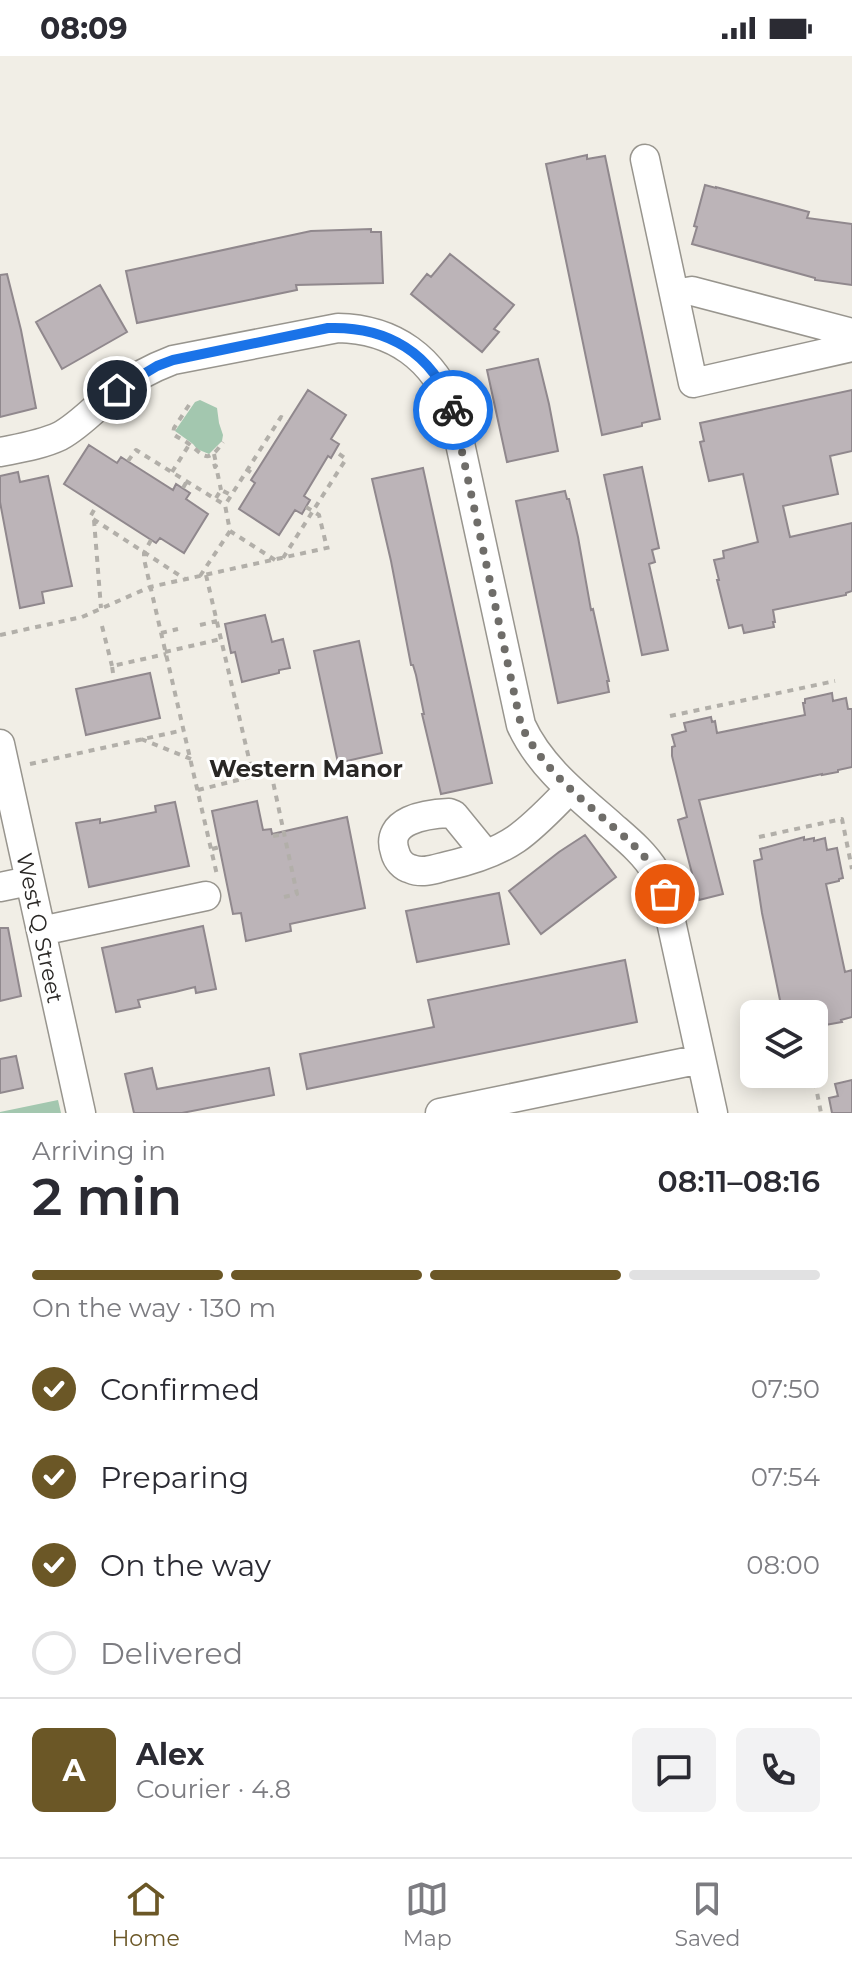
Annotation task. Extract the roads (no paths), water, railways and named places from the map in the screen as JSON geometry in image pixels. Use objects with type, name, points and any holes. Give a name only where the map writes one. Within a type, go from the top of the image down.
[{"type":"street","points":[[645,159],[693,383],[852,347]]},
{"type":"street","points":[[674,294],[692,291],[852,333]]},
{"type":"street","points":[[0,452],[39,444],[59,436],[117,390],[157,366],[328,328],[359,330],[396,340],[426,365],[443,386],[453,411],[521,725],[549,767],[639,850],[658,874],[713,1113]]},
{"type":"street","name":"West Q Street","points":[[0,744],[81,1113]]},
{"type":"street","points":[[485,853],[514,841],[570,789]]},
{"type":"street","points":[[0,887],[29,881]]},
{"type":"street","points":[[41,931],[212,887]]},
{"type":"street","points":[[440,1113],[701,1059]]},
{"type":"district","name":"Western Manor","points":[[306,769]]}]
